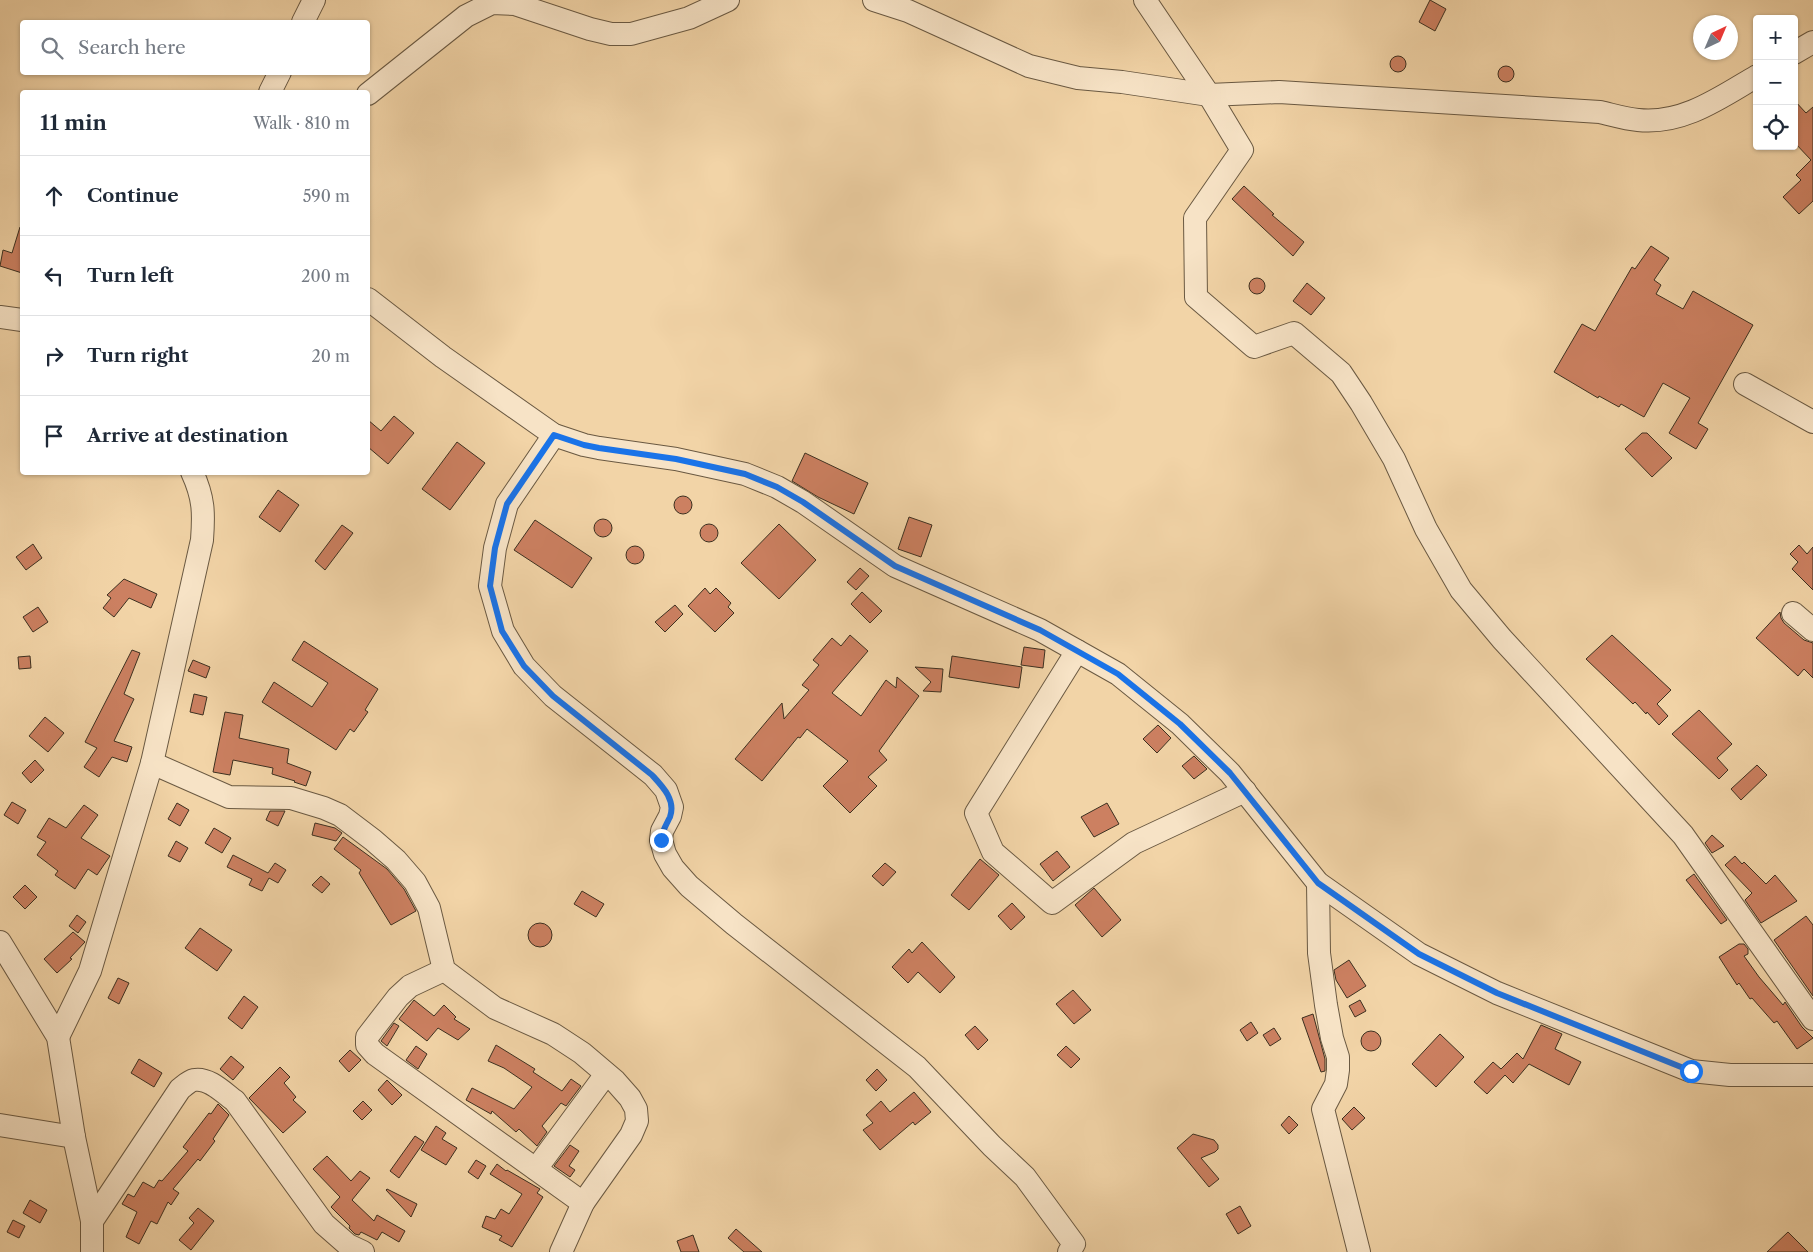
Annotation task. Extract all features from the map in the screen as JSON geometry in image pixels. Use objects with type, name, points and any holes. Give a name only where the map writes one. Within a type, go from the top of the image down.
[{"type":"street","points":[[304,20],[314,0]]},
{"type":"street","points":[[370,92],[466,16],[492,3],[515,4],[611,34],[631,34],[689,18],[728,0]]},
{"type":"street","points":[[874,0],[908,11],[1029,66],[1078,78],[1122,82],[1209,95],[1279,92],[1600,112],[1640,120],[1670,119],[1695,112],[1753,78]]},
{"type":"street","points":[[1145,0],[1209,95],[1242,150],[1195,218],[1196,297],[1254,346],[1294,333],[1341,373],[1394,459],[1426,529],[1461,590],[1502,639],[1684,835],[1813,1019]]},
{"type":"street","points":[[1798,51],[1813,42]]},
{"type":"street","points":[[271,90],[278,75]]},
{"type":"street","points":[[370,301],[443,357],[554,435],[584,445],[676,459],[745,474],[777,487],[803,502],[895,566],[1040,630],[1118,674],[1180,724],[1230,773],[1318,883],[1419,954],[1497,993],[1691,1071],[1730,1075],[1813,1074]]},
{"type":"street","points":[[0,317],[20,320]]},
{"type":"street","points":[[1745,384],[1813,422]]},
{"type":"street","points":[[554,435],[507,504],[494,557],[490,586],[502,631],[524,666],[553,696],[652,775],[666,790],[672,808],[662,831],[661,840],[665,854],[673,868],[689,886],[734,924],[917,1067],[992,1146],[1025,1177],[1074,1249]]},
{"type":"street","points":[[58,1037],[90,971],[152,763],[202,540],[204,510],[193,475]]},
{"type":"street","points":[[1793,613],[1813,630]]},
{"type":"street","points":[[1077,651],[976,813],[993,852],[1052,903],[1134,843],[1245,791]]},
{"type":"street","points":[[152,763],[229,797],[291,798],[340,815],[396,860],[415,882],[429,908],[444,970],[495,1008],[553,1034],[582,1053],[630,1098],[636,1109],[637,1121],[631,1135],[583,1203],[561,1252]]},
{"type":"street","points":[[1318,883],[1319,953],[1332,1038],[1338,1057],[1336,1084],[1323,1109],[1359,1252]]},
{"type":"street","points":[[0,942],[58,1037],[74,1138],[92,1221],[92,1252]]},
{"type":"street","points":[[444,970],[410,986],[398,997],[367,1037],[367,1044],[376,1054],[583,1203]]},
{"type":"street","points":[[536,1169],[606,1074]]},
{"type":"street","points":[[92,1221],[180,1089],[194,1080],[205,1081],[235,1101],[324,1224],[348,1245],[363,1252]]},
{"type":"street","points":[[0,1124],[74,1138]]},
{"type":"building","points":[[1430,0],[1446,9],[1435,31],[1419,22]]},
{"type":"building","points":[[1398,56],[1406,64],[1398,72],[1390,64]]},
{"type":"building","points":[[1506,66],[1514,74],[1506,82],[1498,74]]},
{"type":"building","points":[[1798,104],[1806,113],[1813,107],[1813,201],[1799,214],[1783,197],[1801,180],[1796,175],[1811,160],[1798,146]]},
{"type":"building","points":[[1244,186],[1274,214],[1272,215],[1304,242],[1293,256],[1232,199]]},
{"type":"building","points":[[20,227],[20,272],[0,266],[3,250],[12,253]]},
{"type":"building","points":[[1651,246],[1669,258],[1654,280],[1661,285],[1656,294],[1683,309],[1693,291],[1753,325],[1698,423],[1708,429],[1696,449],[1669,433],[1690,398],[1663,383],[1644,417],[1621,404],[1619,407],[1599,396],[1598,398],[1554,372],[1582,324],[1595,331],[1632,267],[1635,269]]},
{"type":"building","points":[[1257,278],[1263,280],[1265,286],[1263,292],[1257,294],[1251,292],[1249,286],[1251,280]]},
{"type":"building","points":[[1307,283],[1325,298],[1311,315],[1293,301]]},
{"type":"building","points":[[394,416],[414,433],[388,464],[370,449],[370,422],[381,431]]},
{"type":"building","points":[[1642,433],[1647,433],[1672,458],[1652,477],[1625,449]]},
{"type":"building","points":[[457,442],[485,463],[450,510],[422,489]]},
{"type":"building","points":[[805,453],[868,483],[854,514],[818,497],[792,481]]},
{"type":"building","points":[[278,490],[299,505],[280,532],[259,517]]},
{"type":"building","points":[[679,496],[687,496],[692,501],[690,512],[679,514],[674,509],[674,501]]},
{"type":"building","points":[[909,517],[932,525],[921,557],[898,549]]},
{"type":"building","points":[[599,519],[607,519],[612,524],[610,535],[599,537],[594,532],[594,524]]},
{"type":"building","points":[[535,520],[592,558],[572,588],[514,550]]},
{"type":"building","points":[[705,524],[713,524],[718,529],[716,540],[705,542],[700,537],[700,529]]},
{"type":"building","points":[[779,524],[816,560],[779,599],[741,563]]},
{"type":"building","points":[[342,525],[353,533],[325,570],[315,561]]},
{"type":"building","points":[[33,544],[42,558],[26,570],[16,557]]},
{"type":"building","points":[[1799,545],[1807,554],[1813,547],[1813,590],[1792,569],[1798,562],[1790,554]]},
{"type":"building","points":[[631,546],[639,546],[644,551],[642,562],[631,564],[626,559],[626,551]]},
{"type":"building","points":[[860,568],[869,576],[856,590],[847,582]]},
{"type":"building","points":[[124,579],[157,594],[151,608],[129,598],[114,617],[103,608],[111,598],[107,595]]},
{"type":"building","points":[[705,588],[710,594],[716,588],[731,603],[728,607],[734,613],[715,632],[688,606]]},
{"type":"building","points":[[862,592],[882,611],[870,623],[851,604]]},
{"type":"building","points":[[675,605],[683,614],[665,632],[655,622]]},
{"type":"building","points":[[38,607],[48,622],[33,632],[23,617]]},
{"type":"building","points":[[1780,612],[1784,623],[1804,640],[1813,643],[1813,678],[1804,669],[1798,676],[1756,638]]},
{"type":"building","points":[[850,635],[868,651],[832,693],[861,716],[886,680],[896,688],[897,677],[919,696],[879,751],[887,760],[868,777],[877,786],[850,813],[823,786],[848,761],[807,729],[800,738],[798,737],[762,781],[735,759],[782,703],[784,719],[809,690],[802,685],[819,665],[813,660],[832,638],[841,646]]},
{"type":"building","points":[[1612,635],[1671,690],[1657,704],[1668,716],[1659,725],[1635,702],[1633,704],[1586,659]]},
{"type":"building","points":[[304,641],[378,689],[365,710],[368,712],[354,732],[350,729],[336,750],[262,702],[274,682],[312,707],[328,683],[292,660]]},
{"type":"building","points":[[1024,647],[1045,650],[1043,668],[1021,665]]},
{"type":"building","points":[[132,650],[140,653],[124,694],[134,699],[114,741],[132,747],[127,762],[112,757],[99,777],[84,767],[97,748],[85,742]]},
{"type":"building","points":[[30,656],[31,668],[19,669],[18,657]]},
{"type":"building","points":[[952,656],[1022,667],[1019,688],[949,677]]},
{"type":"building","points":[[193,660],[210,667],[206,678],[188,671]]},
{"type":"building","points":[[915,667],[943,669],[941,692],[923,691],[931,682]]},
{"type":"building","points":[[194,694],[207,697],[203,715],[190,712]]},
{"type":"building","points":[[1699,710],[1732,744],[1717,758],[1728,770],[1719,779],[1672,734]]},
{"type":"building","points":[[225,712],[243,715],[239,738],[289,749],[287,763],[311,772],[306,786],[272,774],[273,768],[233,760],[230,775],[213,772]]},
{"type":"building","points":[[45,717],[64,733],[48,752],[29,736]]},
{"type":"building","points":[[1158,725],[1171,738],[1157,753],[1143,739]]},
{"type":"building","points":[[1194,756],[1207,769],[1194,779],[1182,766]]},
{"type":"building","points":[[35,760],[44,770],[31,783],[22,773]]},
{"type":"building","points":[[1757,765],[1767,775],[1741,800],[1731,789]]},
{"type":"building","points":[[12,802],[26,810],[18,824],[4,815]]},
{"type":"building","points":[[177,803],[189,810],[180,826],[168,819]]},
{"type":"building","points":[[1107,803],[1119,824],[1094,837],[1081,817]]},
{"type":"building","points":[[84,805],[98,815],[81,838],[110,856],[97,875],[88,869],[75,889],[55,875],[58,871],[37,855],[46,842],[37,837],[49,818],[66,828]]},
{"type":"building","points":[[270,811],[285,811],[278,826],[266,820]]},
{"type":"building","points":[[315,823],[335,828],[342,833],[336,841],[312,835]]},
{"type":"building","points":[[214,828],[231,838],[222,853],[205,843]]},
{"type":"building","points":[[1712,835],[1724,846],[1712,853],[1705,843]]},
{"type":"building","points":[[343,837],[387,869],[404,889],[416,911],[391,925],[359,873],[361,870],[334,849]]},
{"type":"building","points":[[176,841],[188,848],[180,862],[168,856]]},
{"type":"building","points":[[1057,851],[1070,867],[1053,881],[1040,864]]},
{"type":"building","points":[[233,855],[268,873],[275,863],[286,870],[278,883],[269,878],[262,891],[249,885],[252,879],[227,867]]},
{"type":"building","points":[[1735,856],[1742,864],[1744,862],[1766,884],[1775,875],[1797,901],[1761,923],[1745,900],[1752,893],[1725,865]]},
{"type":"building","points":[[980,859],[999,875],[969,910],[951,895]]},
{"type":"building","points":[[885,863],[896,872],[883,886],[872,876]]},
{"type":"building","points":[[1694,874],[1727,920],[1721,924],[1686,880]]},
{"type":"building","points":[[321,876],[330,884],[322,893],[312,885]]},
{"type":"building","points":[[25,885],[37,897],[25,909],[13,897]]},
{"type":"building","points":[[1094,888],[1121,920],[1102,937],[1075,905]]},
{"type":"building","points":[[582,891],[604,904],[596,917],[574,904]]},
{"type":"building","points":[[1012,903],[1025,917],[1011,930],[998,916]]},
{"type":"building","points":[[77,915],[86,922],[78,933],[69,926]]},
{"type":"building","points":[[1806,916],[1813,925],[1813,996],[1774,940]]},
{"type":"building","points":[[540,923],[548,927],[552,935],[548,943],[540,947],[532,943],[528,935],[532,927]]},
{"type":"building","points":[[200,928],[232,950],[217,971],[185,948]]},
{"type":"building","points":[[73,932],[85,942],[70,958],[72,959],[57,973],[44,959]]},
{"type":"building","points":[[922,942],[955,977],[940,993],[918,972],[908,983],[892,967],[909,949],[912,953]]},
{"type":"building","points":[[1739,944],[1744,944],[1748,949],[1748,954],[1744,956],[1759,977],[1783,1005],[1785,1002],[1802,1027],[1813,1038],[1797,1049],[1777,1021],[1774,1023],[1752,998],[1750,999],[1739,983],[1737,985],[1719,957]]},
{"type":"building","points":[[1349,960],[1366,986],[1347,998],[1336,980],[1334,970]]},
{"type":"building","points":[[118,978],[129,983],[119,1004],[108,998]]},
{"type":"building","points":[[1073,990],[1091,1010],[1074,1024],[1056,1004]]},
{"type":"building","points":[[244,996],[258,1007],[242,1029],[228,1018]]},
{"type":"building","points":[[414,1000],[434,1016],[444,1005],[456,1017],[454,1019],[470,1029],[458,1040],[438,1028],[427,1041],[399,1019]]},
{"type":"building","points":[[1360,1000],[1366,1011],[1355,1017],[1349,1006]]},
{"type":"building","points":[[1313,1014],[1325,1059],[1325,1071],[1321,1072],[1302,1018]]},
{"type":"building","points":[[1251,1022],[1258,1033],[1247,1041],[1240,1030]]},
{"type":"building","points":[[394,1023],[399,1026],[387,1046],[381,1041]]},
{"type":"building","points":[[1541,1025],[1562,1034],[1555,1049],[1581,1062],[1569,1085],[1529,1064],[1513,1083],[1505,1075],[1487,1094],[1474,1082],[1493,1062],[1501,1069],[1517,1053],[1523,1059]]},
{"type":"building","points":[[975,1026],[988,1040],[978,1050],[965,1035]]},
{"type":"building","points":[[1274,1028],[1281,1039],[1270,1046],[1263,1035]]},
{"type":"building","points":[[1371,1031],[1378,1034],[1381,1041],[1378,1048],[1371,1051],[1364,1048],[1361,1041],[1364,1034]]},
{"type":"building","points":[[1440,1034],[1464,1057],[1436,1087],[1412,1064]]},
{"type":"building","points":[[496,1045],[535,1069],[533,1072],[562,1091],[571,1079],[581,1086],[566,1106],[561,1103],[542,1126],[547,1132],[537,1146],[519,1129],[516,1132],[492,1111],[491,1114],[466,1100],[472,1088],[514,1109],[532,1087],[504,1068],[488,1061]]},
{"type":"building","points":[[416,1046],[427,1054],[418,1069],[406,1060]]},
{"type":"building","points":[[1066,1046],[1080,1059],[1071,1068],[1057,1055]]},
{"type":"building","points":[[350,1050],[361,1060],[349,1072],[339,1061]]},
{"type":"building","points":[[231,1056],[244,1067],[233,1080],[220,1069]]},
{"type":"building","points":[[139,1059],[162,1073],[154,1087],[131,1073]]},
{"type":"building","points":[[280,1067],[290,1077],[284,1083],[296,1097],[293,1100],[306,1112],[283,1133],[249,1098]]},
{"type":"building","points":[[877,1069],[887,1080],[876,1091],[866,1080]]},
{"type":"building","points":[[387,1080],[402,1095],[392,1105],[378,1090]]},
{"type":"building","points":[[914,1092],[931,1112],[915,1125],[913,1122],[880,1150],[863,1130],[873,1123],[866,1115],[881,1101],[890,1112]]},
{"type":"building","points":[[363,1101],[372,1110],[362,1120],[353,1111]]},
{"type":"building","points":[[218,1104],[229,1115],[213,1139],[215,1141],[200,1161],[198,1159],[173,1189],[179,1193],[171,1205],[168,1202],[157,1224],[151,1221],[139,1244],[126,1237],[137,1212],[122,1204],[128,1194],[134,1197],[143,1182],[154,1188],[159,1180],[162,1181],[188,1151],[183,1147]]},
{"type":"building","points":[[1354,1107],[1365,1118],[1352,1130],[1342,1119]]},
{"type":"building","points":[[1289,1116],[1298,1125],[1289,1134],[1281,1125]]},
{"type":"building","points":[[436,1126],[446,1133],[442,1139],[457,1148],[446,1165],[421,1150]]},
{"type":"building","points":[[1193,1134],[1214,1140],[1218,1145],[1218,1149],[1215,1152],[1201,1158],[1219,1179],[1209,1187],[1177,1148]]},
{"type":"building","points":[[415,1136],[424,1142],[399,1178],[390,1171]]},
{"type":"building","points":[[570,1145],[579,1151],[569,1166],[575,1170],[570,1177],[554,1166]]},
{"type":"building","points":[[327,1156],[351,1181],[360,1171],[370,1178],[352,1200],[374,1221],[377,1215],[405,1231],[399,1242],[382,1232],[377,1240],[361,1232],[359,1235],[355,1234],[349,1228],[350,1226],[331,1207],[340,1197],[313,1169]]},
{"type":"building","points":[[476,1160],[486,1166],[478,1179],[468,1172]]},
{"type":"building","points":[[497,1164],[506,1171],[540,1189],[537,1193],[543,1197],[512,1247],[499,1240],[502,1236],[482,1227],[486,1216],[495,1219],[501,1209],[509,1214],[522,1194],[490,1174]]},
{"type":"building","points":[[386,1190],[417,1204],[411,1217]]},
{"type":"building","points":[[30,1200],[47,1210],[40,1223],[23,1213]]},
{"type":"building","points":[[1240,1206],[1251,1226],[1238,1234],[1226,1214]]},
{"type":"building","points":[[198,1208],[214,1221],[191,1250],[179,1240],[194,1223],[189,1218]]},
{"type":"building","points":[[13,1220],[25,1226],[19,1238],[7,1232]]},
{"type":"building","points":[[736,1229],[762,1252],[744,1252],[728,1238]]},
{"type":"building","points":[[1788,1232],[1808,1252],[1767,1252]]},
{"type":"building","points":[[693,1235],[699,1252],[681,1252],[677,1241]]},
{"type":"route","points":[[661,840],[662,831],[672,808],[666,790],[652,775],[553,696],[524,666],[502,631],[490,586],[495,548],[507,504],[554,435],[584,445],[676,459],[745,474],[777,487],[803,502],[895,566],[1040,630],[1118,674],[1180,724],[1230,773],[1318,883],[1419,954],[1497,993],[1691,1071]]}]
